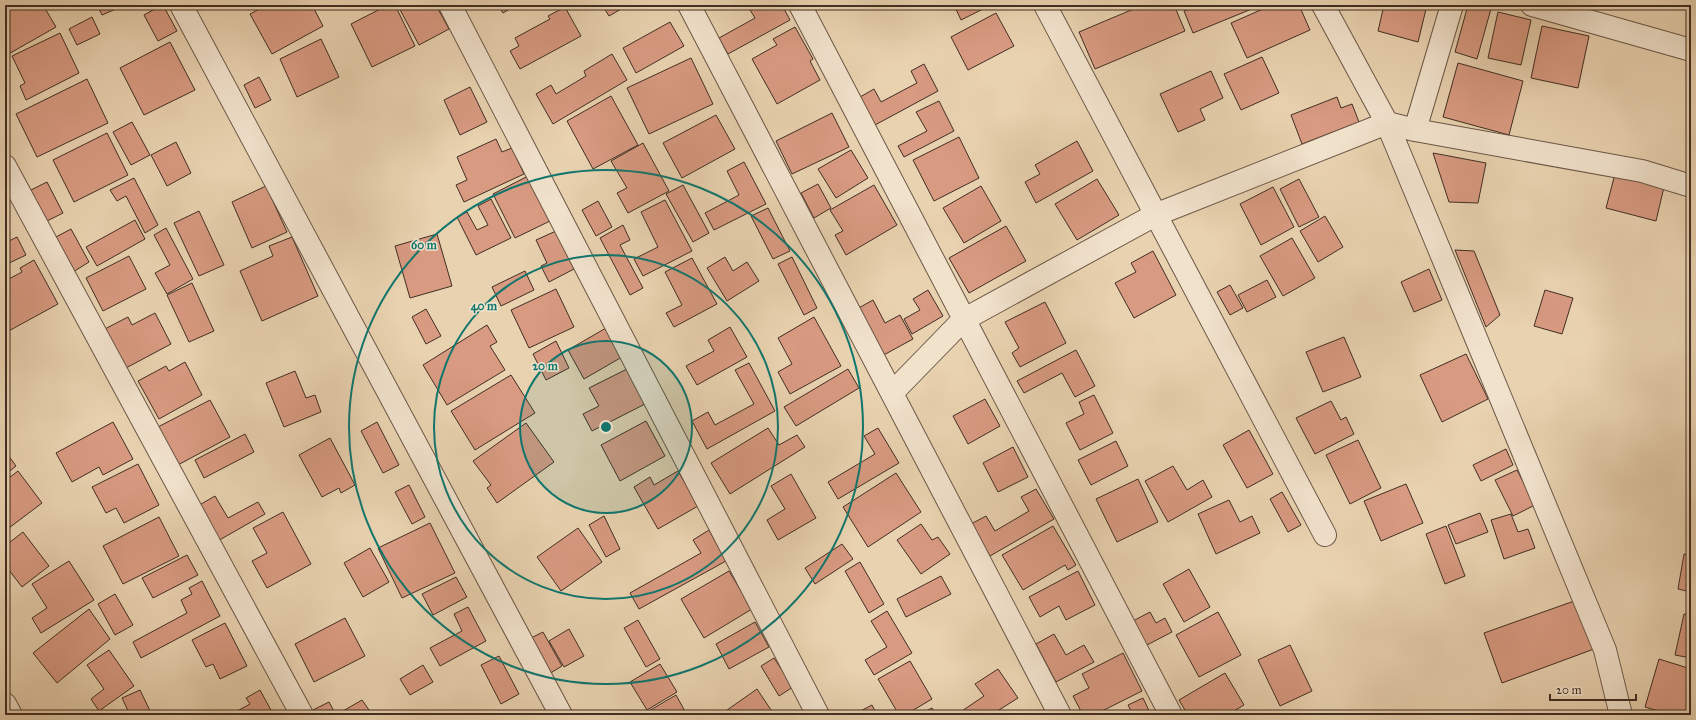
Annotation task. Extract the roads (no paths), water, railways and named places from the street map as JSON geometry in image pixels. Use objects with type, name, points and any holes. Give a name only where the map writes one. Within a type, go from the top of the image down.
[{"type":"street","points":[[181,5],[561,715]]},
{"type":"street","points":[[450,5],[818,715]]},
{"type":"street","points":[[689,5],[1060,715]]},
{"type":"street","points":[[800,5],[963,320],[1171,715]]},
{"type":"street","points":[[1045,5],[1325,535]]},
{"type":"street","points":[[1323,5],[1387,124],[1605,650],[1621,715]]},
{"type":"street","points":[[1415,130],[1452,5]]},
{"type":"street","points":[[1532,5],[1691,50]]},
{"type":"street","points":[[892,393],[963,320],[1155,215],[1387,124],[1642,171],[1691,186]]},
{"type":"street","points":[[5,166],[302,715]]},
{"type":"street","points":[[5,704],[11,715]]}]
